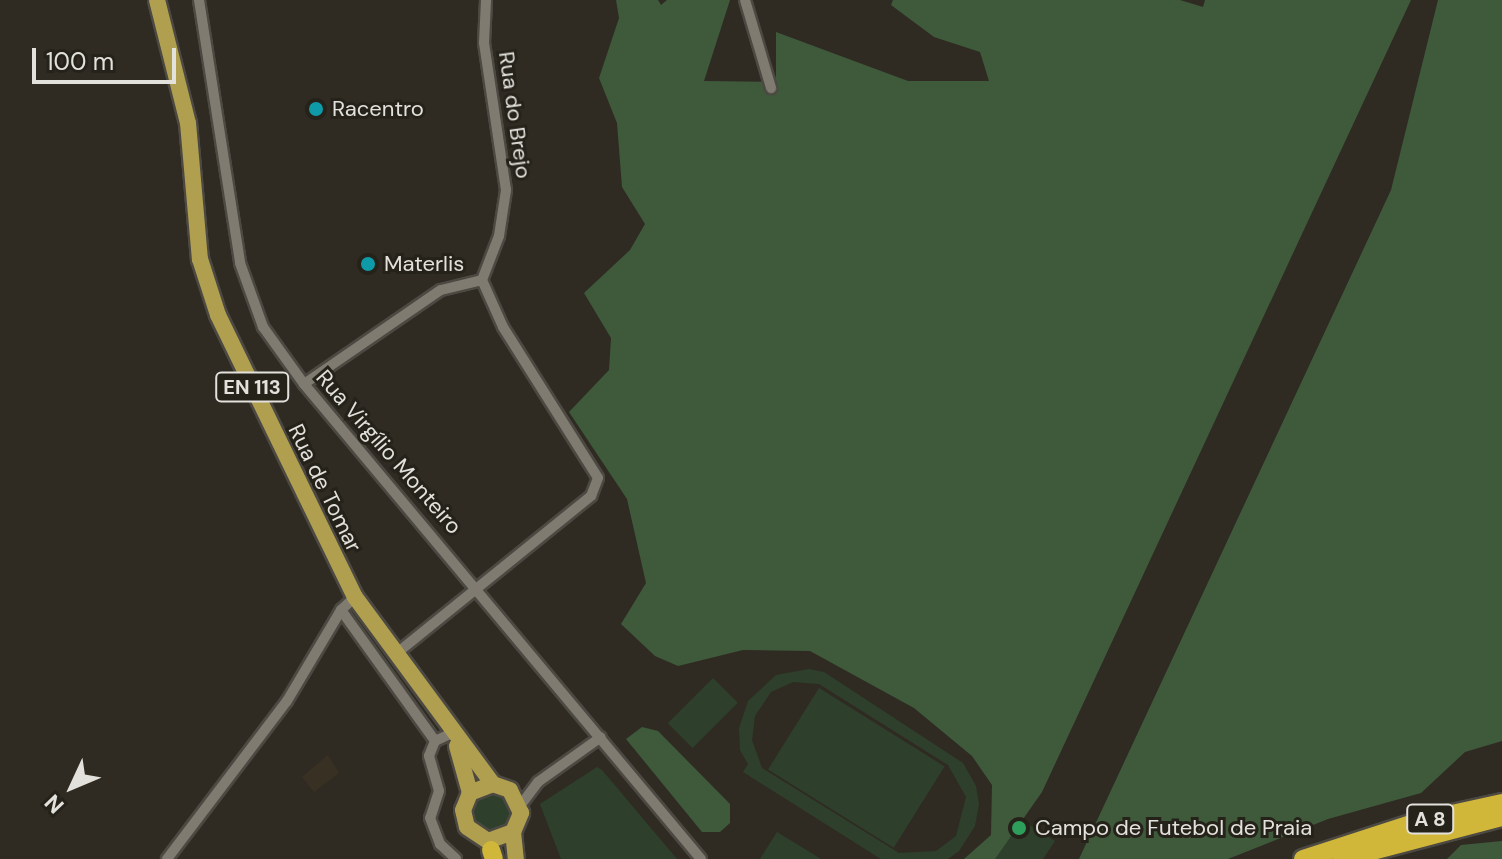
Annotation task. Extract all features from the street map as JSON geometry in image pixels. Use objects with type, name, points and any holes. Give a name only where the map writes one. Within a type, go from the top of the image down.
[{"type":"highway","name":"A 8","points":[[1303,859],[1420,821],[1502,803]]},
{"type":"highway","name":"A 8","points":[[1342,859],[1502,817]]},
{"type":"main road","name":"Rua de Tomar","points":[[157,0],[188,123],[204,278],[228,339],[355,597],[454,736],[493,784]]},
{"type":"main road","name":"Rua de Tomar","points":[[454,736],[470,793],[463,819],[490,852],[495,841],[513,832]]},
{"type":"main road","points":[[470,793],[493,784],[510,790],[520,806],[513,832],[516,859]]},
{"type":"street","name":"Rua Virgílio Monteiro","points":[[199,0],[243,274],[263,327],[304,384],[478,588],[700,858]]},
{"type":"street","name":"Rua do Brejo","points":[[482,280],[499,236],[506,190],[484,43],[486,0]]},
{"type":"street","points":[[745,0],[771,88]]},
{"type":"street","points":[[304,384],[441,290],[482,280],[503,327],[599,484],[395,655]]},
{"type":"street","points":[[167,859],[287,701],[341,610],[355,597]]},
{"type":"street","points":[[341,610],[435,741]]},
{"type":"street","points":[[435,741],[454,736]]},
{"type":"street","points":[[520,806],[538,782],[601,737]]},
{"type":"street","points":[[435,741],[429,756],[439,791],[430,818],[440,844],[456,859]]},
{"type":"street","points":[[510,790],[538,782]]},
{"type":"shaded area","points":[[328,755],[339,773],[314,792],[302,777]]},
{"type":"green space","points":[[616,0],[658,0],[661,5],[667,0],[730,0],[704,81],[776,82],[776,32],[908,81],[989,81],[980,52],[934,37],[891,5],[893,0],[1180,0],[1203,7],[1205,0],[1411,0],[1042,792],[995,859],[964,859],[991,835],[992,785],[972,756],[914,708],[810,651],[743,650],[678,666],[655,656],[621,624],[646,583],[627,499],[569,412],[609,370],[611,338],[584,293],[630,250],[645,224],[622,187],[617,123],[599,78],[619,18]]},
{"type":"green space","points":[[1438,0],[1502,0],[1502,741],[1465,752],[1421,793],[1328,819],[1228,859],[1079,859],[1391,190]]},
{"type":"green space","points":[[809,669],[824,672],[963,763],[976,786],[979,804],[975,826],[959,851],[948,859],[881,859],[743,772],[748,764],[740,750],[739,728],[748,701],[776,675]],"holes":[[[793,682],[819,684],[948,765],[966,797],[956,836],[936,851],[899,853],[762,768],[752,740],[755,716],[771,692]]]},
{"type":"green space","points":[[713,678],[738,703],[692,748],[668,723]]},
{"type":"green space","points":[[819,688],[945,766],[894,848],[768,769]]},
{"type":"green space","points":[[642,727],[658,731],[730,804],[730,823],[720,832],[702,832],[626,739]]},
{"type":"green space","points":[[597,767],[677,859],[561,859],[540,804]]},
{"type":"green space","points":[[491,794],[505,800],[511,814],[505,828],[491,834],[477,828],[471,814],[477,800]]},
{"type":"green space","name":"Campo de Futebol de Praia","points":[[1012,814],[1055,841],[1043,859],[983,859]]},
{"type":"green space","points":[[777,832],[821,859],[760,859]]},
{"type":"green space","points":[[1502,841],[1502,859],[1447,859],[1461,845]]},
{"type":"place","name":"Racentro","points":[[316,109]]},
{"type":"place","name":"Materlis","points":[[368,264]]},
{"type":"place","name":"Campo de Futebol de Praia","points":[[1019,828]]}]
